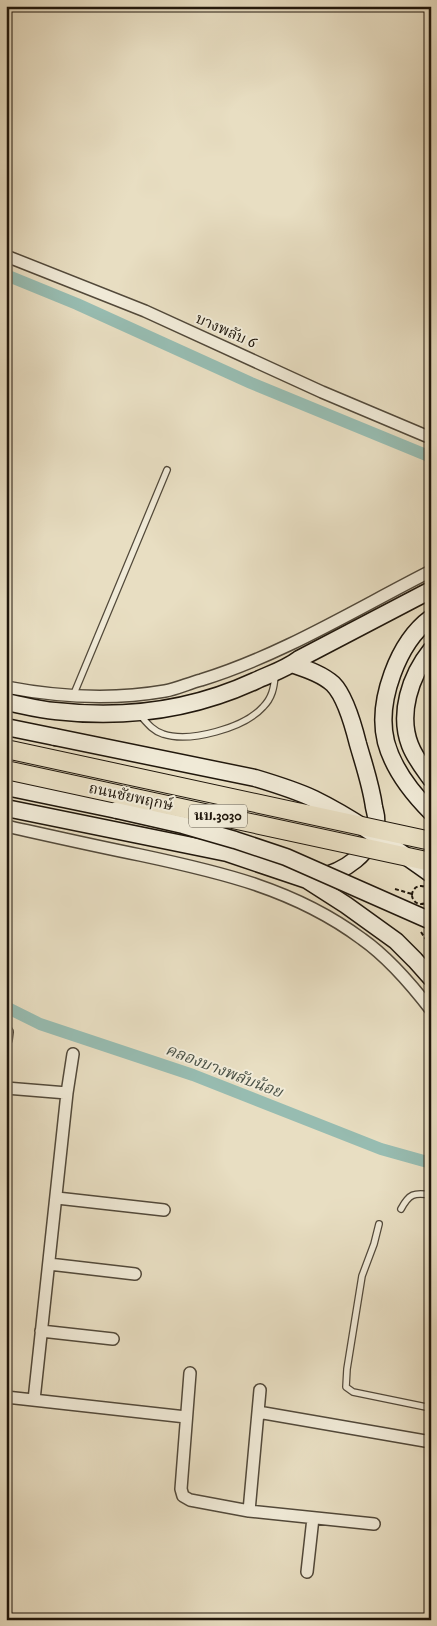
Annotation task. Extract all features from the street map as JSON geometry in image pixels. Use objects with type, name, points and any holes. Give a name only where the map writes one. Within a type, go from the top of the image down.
[{"type":"main road","points":[[6,702],[54,711],[139,714],[208,700],[276,672],[431,590]]},
{"type":"main road","points":[[431,618],[407,645],[395,666],[387,694],[384,721],[386,742],[394,761],[416,797],[431,812]]},
{"type":"main road","points":[[431,650],[421,662],[410,690],[405,717],[410,745],[416,758],[431,779]]},
{"type":"main road","points":[[292,664],[327,679],[340,692],[352,721],[372,790],[376,822],[371,842],[353,863],[324,876],[307,880]]},
{"type":"main road","points":[[6,726],[255,778],[286,787],[340,813],[382,839],[431,874]]},
{"type":"main road","name":"ถนนชัยพฤกษ์","points":[[6,749],[431,841]]},
{"type":"main road","name":"ถนนชัยพฤกษ์","points":[[6,770],[431,862]]},
{"type":"main road","points":[[6,787],[117,810],[235,840],[286,857],[431,922]]},
{"type":"main road","points":[[6,808],[227,853],[307,880],[396,941],[431,978]]},
{"type":"street","name":"บางพลับ 6","points":[[6,256],[145,311],[322,392],[431,438]]},
{"type":"street","points":[[6,687],[73,696],[116,696],[166,691],[233,670],[303,638],[431,571]]},
{"type":"street","points":[[6,826],[195,867],[234,877],[297,900],[338,922],[364,940],[393,965],[431,1010]]},
{"type":"street","points":[[34,1400],[67,1093],[73,1054]]},
{"type":"street","points":[[6,1088],[67,1093]]},
{"type":"street","points":[[57,1198],[164,1210]]},
{"type":"street","points":[[49,1264],[135,1274]]},
{"type":"street","points":[[41,1331],[113,1338]]},
{"type":"street","points":[[190,1373],[181,1489],[183,1496],[190,1500],[249,1511],[374,1524]]},
{"type":"street","points":[[249,1511],[260,1390]]},
{"type":"street","points":[[6,1397],[186,1417]]},
{"type":"street","points":[[258,1412],[431,1442]]},
{"type":"street","points":[[308,1572],[313,1518]]},
{"type":"lane","points":[[73,696],[167,470]]},
{"type":"lane","points":[[139,714],[152,728],[162,734],[179,738],[213,734],[248,720],[263,708],[274,689],[276,672]]},
{"type":"lane","points":[[401,1209],[411,1195],[431,1195]]},
{"type":"lane","points":[[379,1224],[374,1244],[364,1268],[347,1369],[346,1387],[353,1392],[431,1408]]},
{"type":"path","points":[[431,700],[431,727]]},
{"type":"path","points":[[419,886],[424,887],[429,890],[430,899],[423,905],[417,904],[413,900],[413,892],[419,886]]},
{"type":"waterway","points":[[6,275],[77,304],[251,383],[431,457]]},
{"type":"waterway","name":"คลองบางพลับน้อย","points":[[6,1007],[40,1024],[193,1075],[381,1149],[431,1163]]}]
